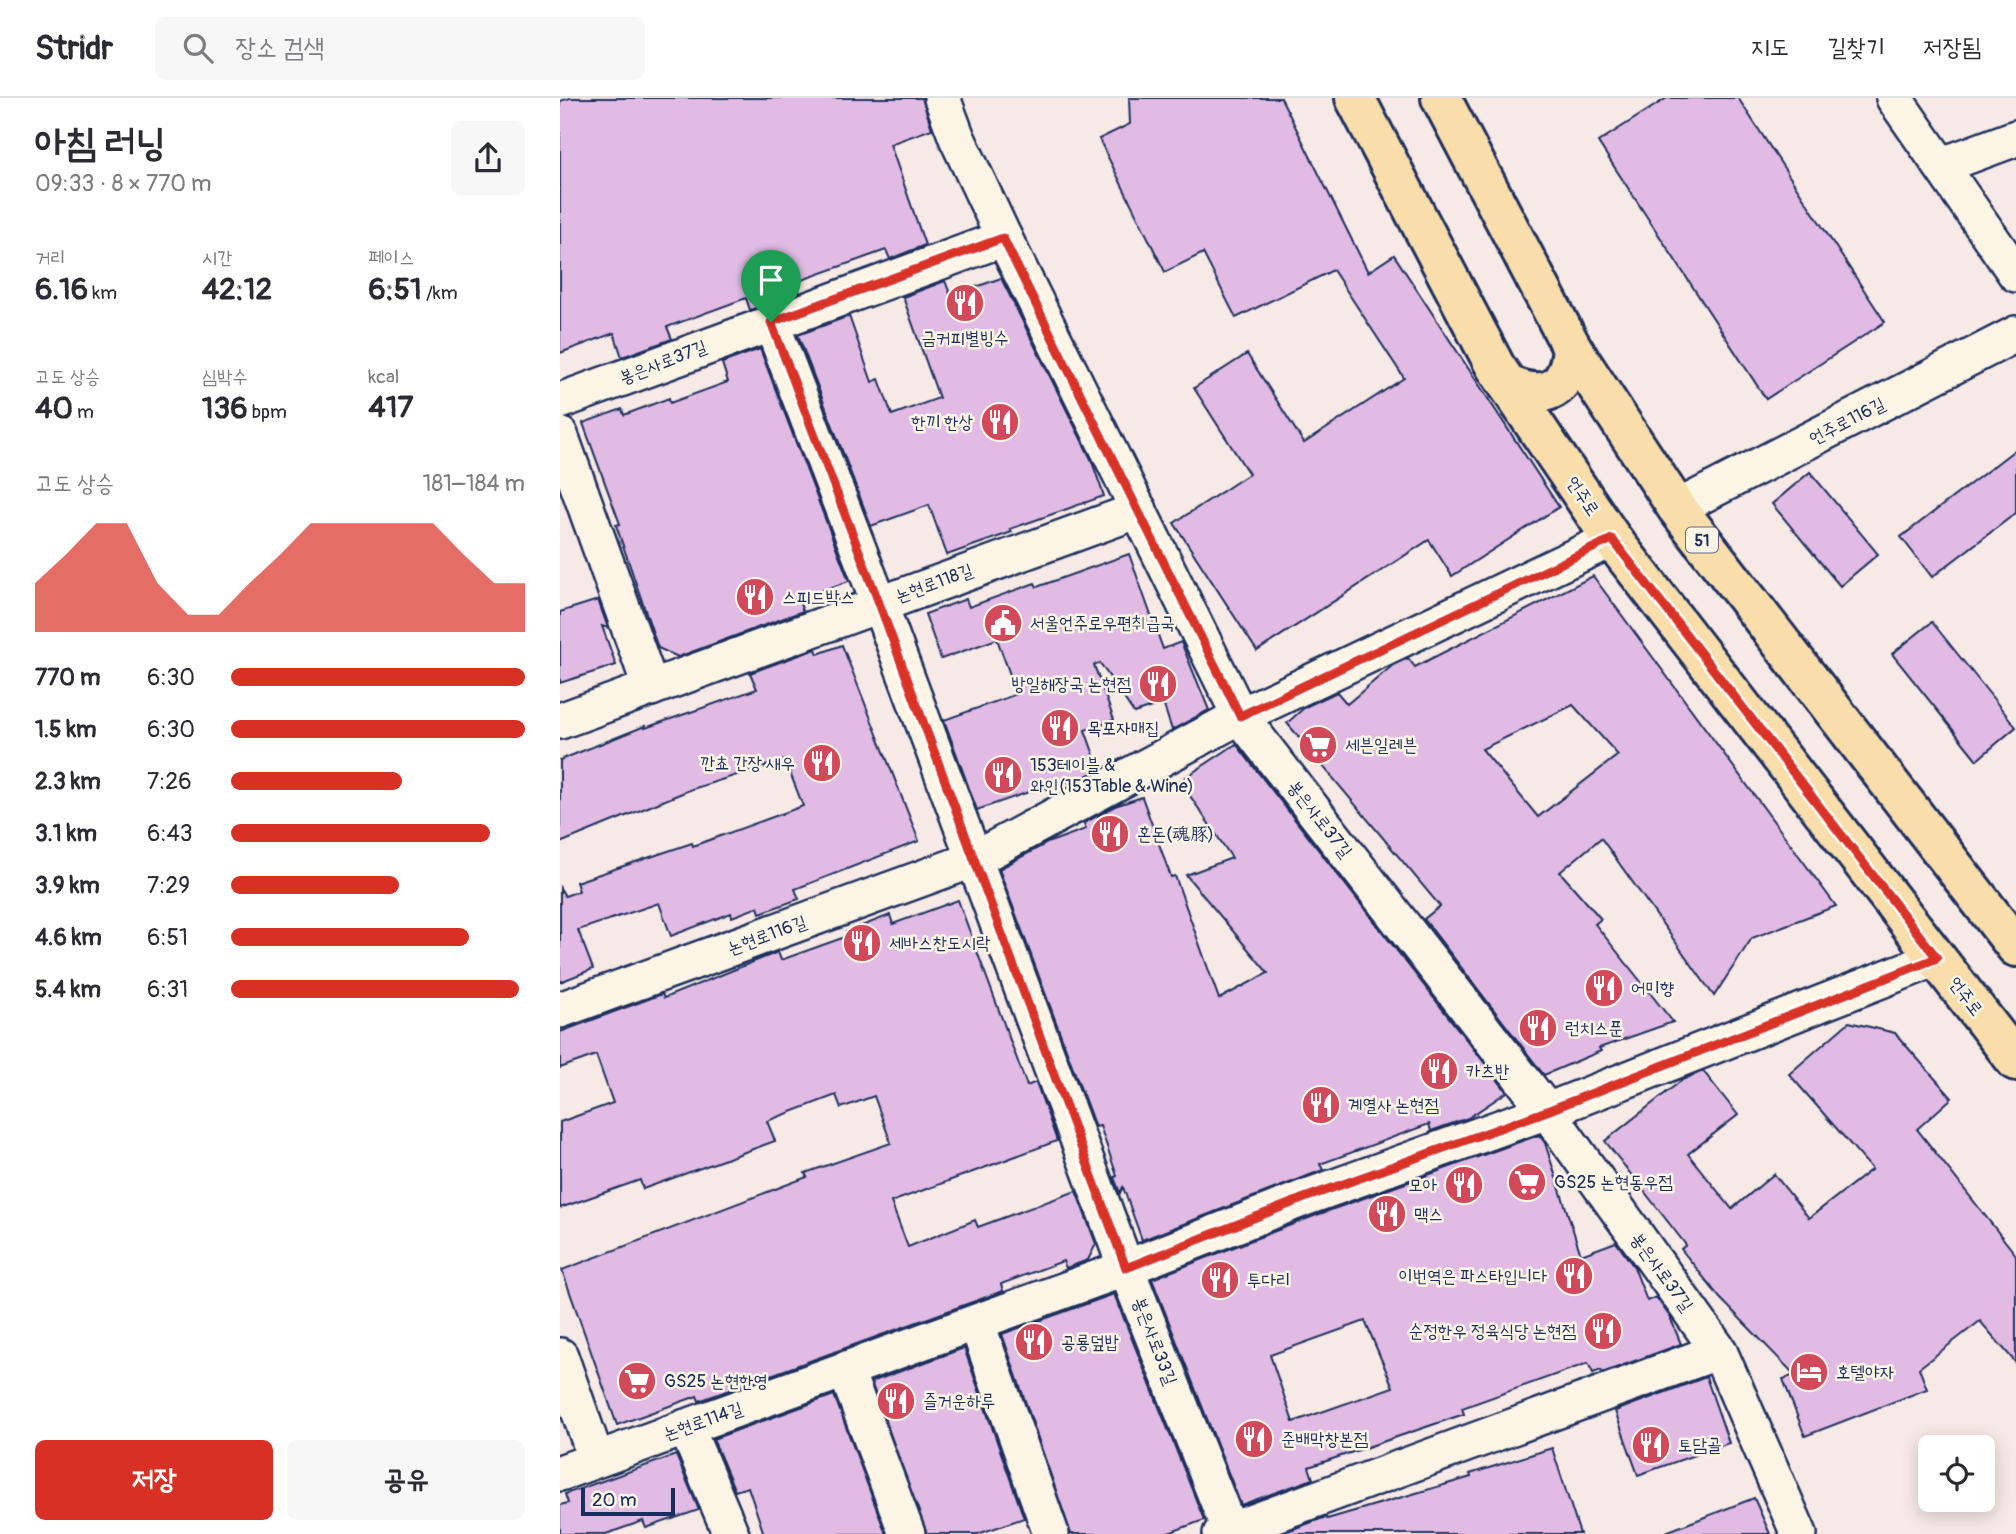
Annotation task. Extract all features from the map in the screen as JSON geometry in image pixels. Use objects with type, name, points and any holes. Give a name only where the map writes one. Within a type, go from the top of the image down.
[{"type":"main road","name":"언주로","points":[[1355,98],[1508,385],[1612,539],[2016,1061]]},
{"type":"main road","name":"51","points":[[1441,98],[1572,348],[1677,508],[2012,937]]},
{"type":"main road","points":[[1508,385],[1534,394],[1547,393],[1557,387],[1570,363],[1572,348]]},
{"type":"street","name":"봉은사로37길","points":[[942,98],[957,138],[1003,238],[1240,716],[1547,1111],[1718,1350],[1799,1534]]},
{"type":"street","points":[[1894,98],[1943,165],[2016,274]]},
{"type":"street","points":[[1943,165],[2016,138]]},
{"type":"street","name":"봉은사로37길","points":[[560,401],[1003,238]]},
{"type":"street","name":"봉은사로33길","points":[[771,322],[1227,1533]]},
{"type":"street","name":"언주로116길","points":[[1677,508],[2016,334]]},
{"type":"street","points":[[560,435],[651,688]]},
{"type":"street","name":"논현로118길","points":[[560,721],[1139,510]]},
{"type":"street","name":"논현로116길","points":[[560,1010],[975,859],[1240,716],[1612,539]]},
{"type":"street","name":"논현로114길","points":[[560,1473],[977,1324],[1307,1197],[1547,1111],[1937,958]]},
{"type":"street","points":[[977,1324],[1051,1534]]},
{"type":"street","points":[[1227,1533],[1718,1350]]},
{"type":"street","points":[[560,1356],[596,1459]]},
{"type":"street","points":[[846,1371],[907,1534]]},
{"type":"street","points":[[686,1427],[731,1534]]},
{"type":"building","points":[[570,98],[922,98],[932,129],[890,144],[925,245],[890,259],[886,250],[796,282],[799,292],[750,310],[746,298],[667,327],[672,339],[622,357],[614,333],[560,353],[560,101]]},
{"type":"building","points":[[1129,98],[1281,98],[1368,272],[1394,255],[1559,507],[1452,576],[1429,540],[1257,651],[1174,523],[1249,474],[1194,388],[1247,354],[1304,443],[1404,378],[1333,270],[1236,318],[1203,253],[1165,272],[1099,139],[1130,124]]},
{"type":"building","points":[[1667,98],[1738,98],[1885,322],[1766,399],[1598,142]]},
{"type":"building","points":[[1001,278],[1091,459],[1104,496],[1010,529],[1012,532],[947,555],[929,505],[871,526],[798,335],[849,316],[872,382],[879,379],[892,415],[939,398],[903,297],[945,281],[951,296]]},
{"type":"building","points":[[760,349],[849,581],[798,599],[803,611],[678,657],[658,648],[616,525],[620,524],[583,423],[622,409],[624,415],[669,398],[670,403],[728,382],[722,363]]},
{"type":"building","points":[[2016,449],[2016,513],[1932,577],[1901,537]]},
{"type":"building","points":[[1810,472],[1878,554],[1840,586],[1772,504]]},
{"type":"building","points":[[1129,554],[1163,649],[1181,642],[1209,710],[1172,730],[1163,703],[1134,713],[1100,663],[1094,665],[1114,720],[1085,730],[1099,769],[1070,785],[1069,781],[1047,789],[1046,786],[977,810],[944,720],[1017,694],[997,639],[941,659],[925,614],[966,599],[969,607],[1035,583],[1037,587]]},
{"type":"building","points":[[1593,576],[1836,906],[1752,938],[1714,996],[1601,838],[1560,872],[1601,919],[1595,924],[1673,1022],[1599,1048],[1601,1051],[1544,1075],[1424,919],[1440,906],[1287,723],[1305,707],[1337,692],[1347,704],[1393,665],[1408,658],[1415,667]],"holes":[[[1573,705],[1618,755],[1538,817],[1482,749]]]},
{"type":"building","points":[[598,600],[608,628],[602,626],[616,665],[560,683],[560,612]]},
{"type":"building","points":[[1932,622],[2016,727],[1977,760],[1892,654]]},
{"type":"building","points":[[842,645],[919,841],[795,889],[799,899],[760,913],[758,907],[732,917],[731,913],[671,936],[659,903],[578,930],[593,969],[560,982],[560,888],[565,896],[579,891],[576,882],[692,843],[693,846],[803,806],[785,760],[692,789],[560,843],[560,760],[645,726],[757,689],[750,673],[816,649],[818,654]]},
{"type":"building","points":[[1236,744],[1507,1092],[1468,1118],[1431,1131],[1429,1124],[1320,1164],[1323,1170],[1142,1240],[1123,1187],[1120,1193],[1100,1126],[1095,1127],[999,869],[1047,843],[1086,829],[1084,823],[1115,806],[1142,797],[1171,877],[1175,876],[1219,999],[1268,973],[1186,875],[1232,858],[1180,781]]},
{"type":"building","points":[[958,900],[1027,1086],[1036,1082],[1057,1141],[891,1202],[908,1247],[975,1220],[978,1227],[1076,1191],[1096,1244],[1088,1260],[1066,1268],[1063,1261],[1001,1284],[1003,1291],[699,1401],[697,1396],[617,1425],[562,1270],[807,1177],[805,1173],[891,1143],[874,1096],[841,1108],[836,1095],[767,1121],[775,1141],[643,1189],[640,1180],[560,1208],[560,1122],[613,1103],[596,1055],[560,1068],[560,1032],[662,994],[664,998],[778,952],[781,960],[848,936],[846,932],[890,915],[893,924]]},
{"type":"building","points":[[1849,1022],[1895,1033],[1952,1098],[1917,1129],[2016,1255],[2016,1363],[1980,1321],[1919,1368],[1927,1389],[1805,1436],[1783,1379],[1795,1375],[1720,1298],[1681,1249],[1686,1245],[1605,1141],[1682,1080],[1703,1071],[1738,1115],[1688,1154],[1732,1209],[1774,1174],[1809,1218],[1872,1169],[1789,1074]]},
{"type":"building","points":[[1539,1135],[1545,1143],[1581,1255],[1616,1242],[1634,1267],[1647,1301],[1656,1297],[1670,1317],[1681,1344],[1602,1373],[1601,1370],[1593,1373],[1588,1363],[1462,1408],[1464,1414],[1309,1467],[1313,1479],[1241,1505],[1152,1279],[1314,1216]],"holes":[[[1365,1321],[1393,1387],[1293,1422],[1270,1355]]]},
{"type":"building","points":[[1114,1294],[1204,1520],[1166,1534],[1071,1534],[1002,1334]]},
{"type":"building","points":[[964,1348],[1024,1518],[978,1534],[927,1534],[871,1382]]},
{"type":"building","points":[[1706,1377],[1729,1443],[1638,1475],[1615,1411]]},
{"type":"building","points":[[834,1395],[886,1534],[764,1534],[748,1487],[735,1491],[713,1439]]},
{"type":"building","points":[[1552,1448],[1580,1534],[1279,1534],[1326,1517],[1327,1519],[1471,1477],[1470,1474]]},
{"type":"building","points":[[676,1455],[699,1510],[646,1528],[643,1521],[606,1534],[560,1534],[560,1505],[568,1503],[565,1494]]},
{"type":"building","points":[[1754,1498],[1770,1534],[1666,1534],[1666,1532]]},
{"type":"place","name":"금커피별빙수","points":[[965,303]]},
{"type":"place","name":"한끼 한상","points":[[1000,422]]},
{"type":"place","name":"스피드박스","points":[[755,597]]},
{"type":"place","name":"서울언주로우편취급국","points":[[1003,623]]},
{"type":"place","name":"방일해장국 논현점","points":[[1158,684]]},
{"type":"place","name":"목포자매집","points":[[1060,728]]},
{"type":"place","name":"세븐일레븐","points":[[1318,745]]},
{"type":"place","name":"깐쵸 간장 새우","points":[[822,763]]},
{"type":"place","name":"153테이블 & 와인(153Table & Wine)","points":[[1003,775]]},
{"type":"place","name":"혼돈(魂豚)","points":[[1110,834]]},
{"type":"place","name":"세바스찬도시락","points":[[862,943]]},
{"type":"place","name":"어미향","points":[[1604,988]]},
{"type":"place","name":"런치스푼","points":[[1538,1028]]},
{"type":"place","name":"카츠반","points":[[1439,1071]]},
{"type":"place","name":"계열사 논현점","points":[[1321,1105]]},
{"type":"place","name":"GS25 논현동우점","points":[[1527,1182]]},
{"type":"place","name":"모아","points":[[1464,1185]]},
{"type":"place","name":"맥스","points":[[1387,1214]]},
{"type":"place","name":"이번역은 파스타입니다","points":[[1574,1276]]},
{"type":"place","name":"투다리","points":[[1220,1280]]},
{"type":"place","name":"순정한우 정육식당 논현점","points":[[1603,1331]]},
{"type":"place","name":"공룡덮밥","points":[[1034,1342]]},
{"type":"place","name":"호텔야자","points":[[1809,1372]]},
{"type":"place","name":"GS25 논현한영","points":[[637,1381]]},
{"type":"place","name":"즐거운하루","points":[[896,1401]]},
{"type":"place","name":"준배막창본점","points":[[1254,1439]]},
{"type":"place","name":"토담골","points":[[1651,1445]]},
{"type":"route","points":[[1003,238],[1240,716],[1612,539],[1937,958],[1547,1111],[1307,1197],[1126,1268],[879,603],[771,322],[1003,238]]}]
